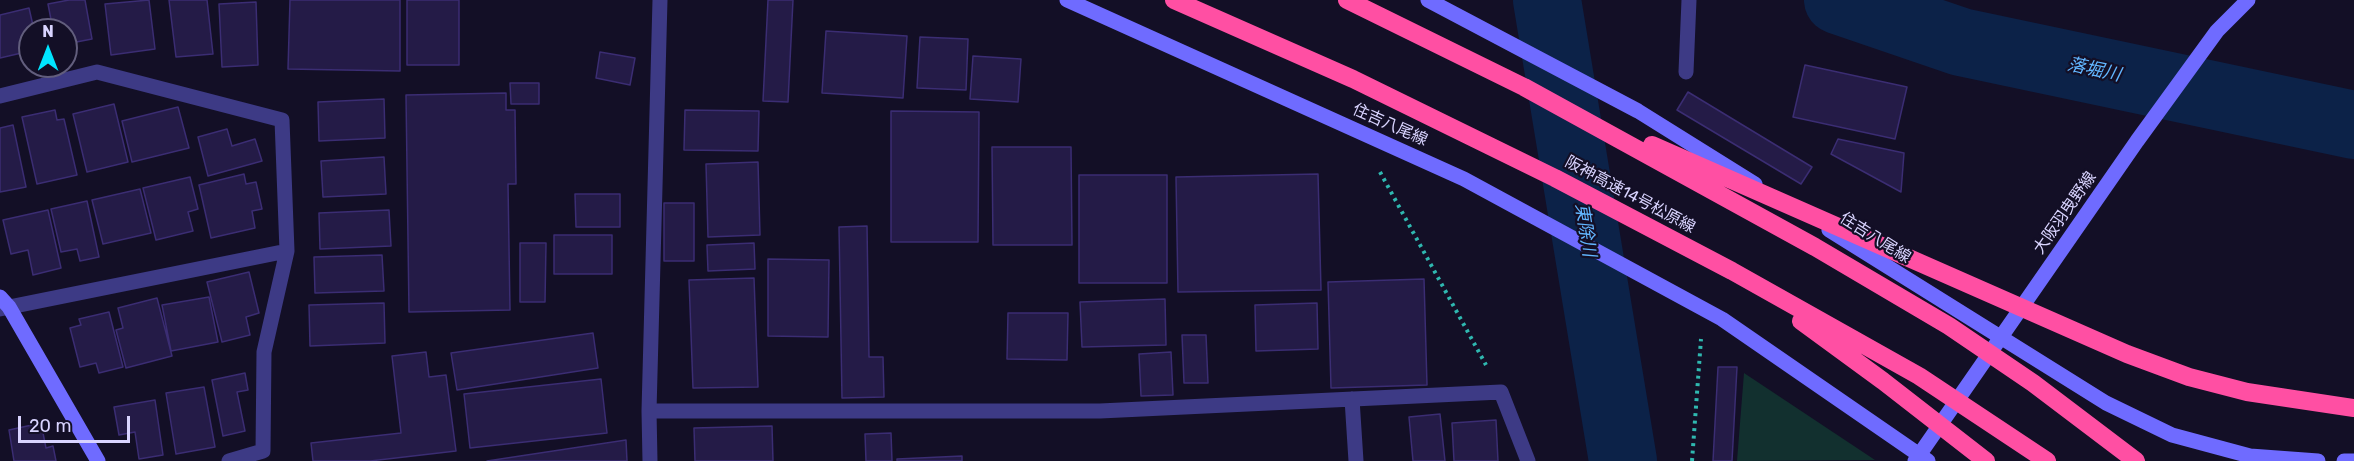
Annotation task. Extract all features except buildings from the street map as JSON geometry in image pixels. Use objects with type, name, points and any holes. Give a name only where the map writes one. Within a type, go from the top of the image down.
[{"type":"highway","name":"阪神高速14号松原線","points":[[1174,0],[1353,79],[1556,178],[1731,271],[1919,376],[2047,461]]},
{"type":"highway","points":[[1347,0],[1524,87],[1755,192],[2127,354],[2189,377],[2247,392],[2353,408]]},
{"type":"highway","points":[[1524,87],[1815,247],[1949,326],[2033,383],[2136,461]]},
{"type":"highway","points":[[1731,271],[1883,381],[1986,461]]},
{"type":"main road","name":"住吉八尾線","points":[[1067,0],[1464,179],[1722,319],[1921,459]]},
{"type":"main road","name":"大阪羽曳野線","points":[[1921,459],[2000,336],[2137,141],[2217,31],[2248,0]]},
{"type":"main road","name":"住吉八尾線","points":[[1430,1],[1638,111],[2106,403],[2172,435],[2250,456],[2318,461]]},
{"type":"main road","points":[[3,304],[98,461]]},
{"type":"main road","points":[[2344,461],[2354,461]]},
{"type":"street","points":[[650,461],[649,411],[660,0]]},
{"type":"street","points":[[1686,72],[1689,4]]},
{"type":"street","points":[[0,96],[97,72],[282,120],[287,251],[264,352],[262,452],[229,461]]},
{"type":"street","points":[[3,304],[287,251]]},
{"type":"street","points":[[649,411],[1100,411],[1501,392],[1528,461]]},
{"type":"street","points":[[1352,399],[1356,461]]},
{"type":"path","points":[[1376,163],[1501,392]]},
{"type":"path","points":[[1692,461],[1703,309]]},
{"type":"green space","points":[[1744,373],[1875,460],[1737,461]]},
{"type":"waterway","name":"東除川","points":[[1547,0],[1623,461]]},
{"type":"waterway","name":"落堀川","points":[[1838,0],[1961,42],[2354,125]]}]
